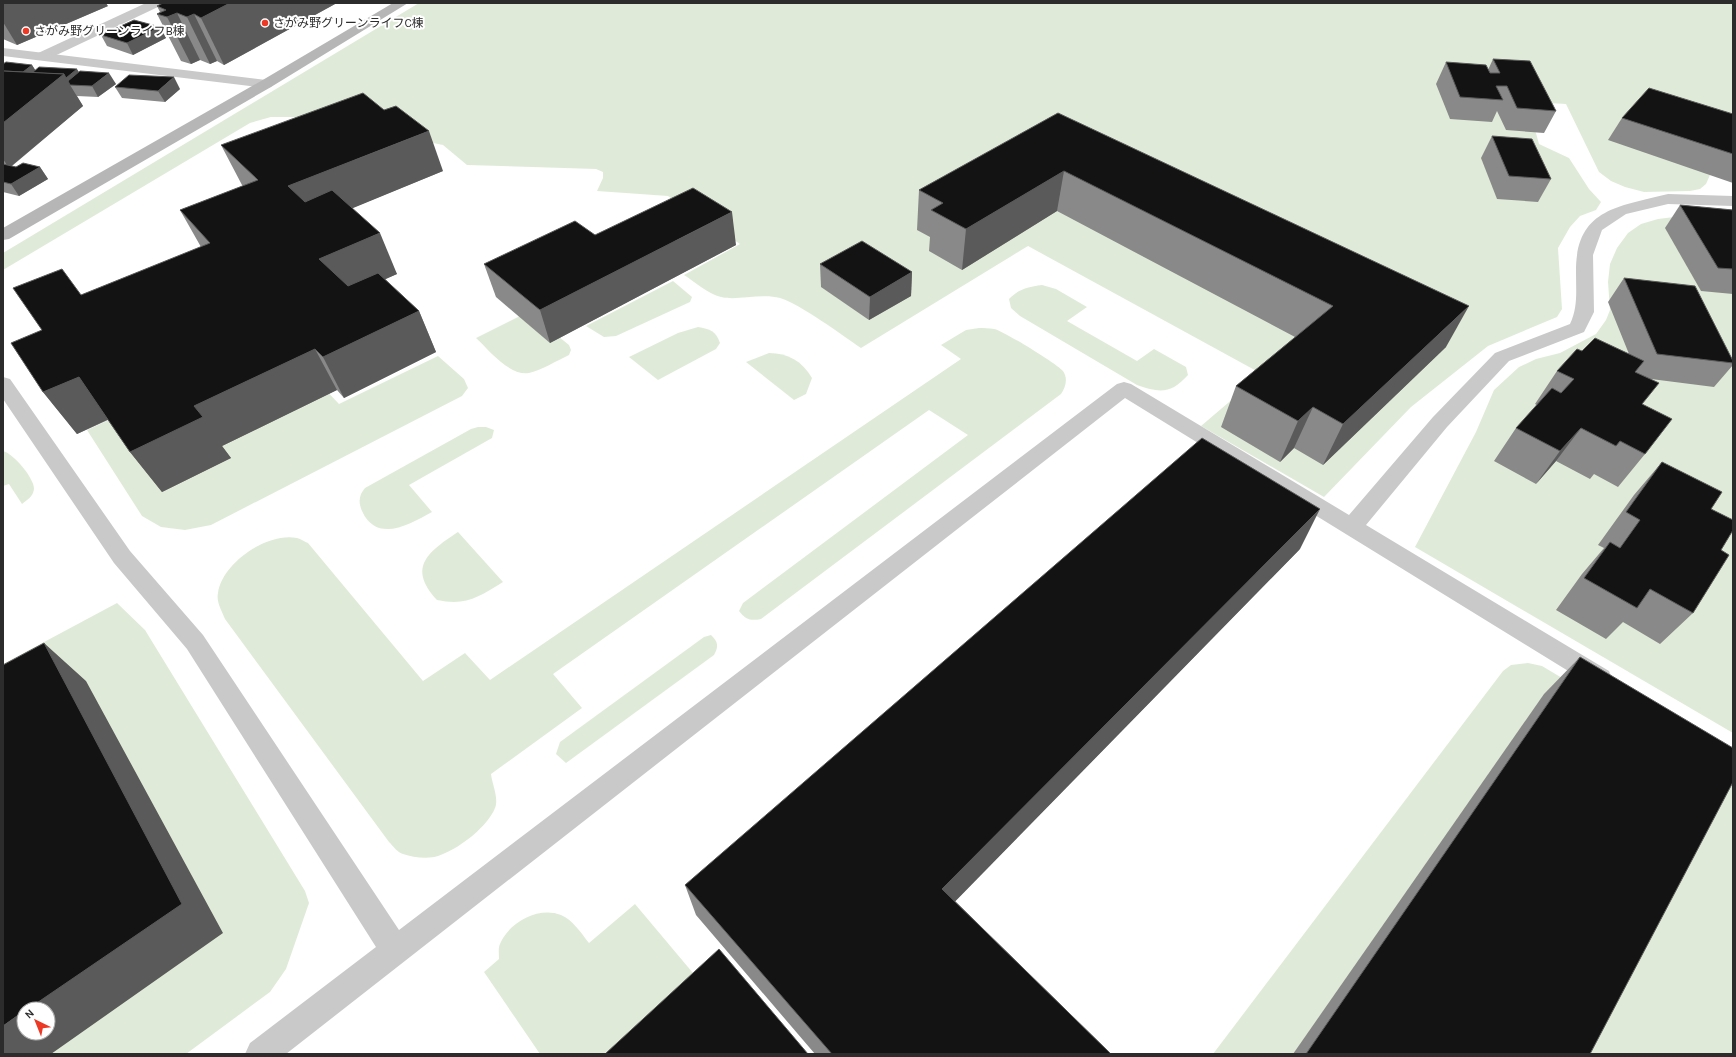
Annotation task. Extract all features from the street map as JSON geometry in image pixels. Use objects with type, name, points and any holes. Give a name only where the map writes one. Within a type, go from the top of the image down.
[{"type":"street","points":[[41,57],[156,3]]},
{"type":"street","points":[[3,236],[266,84],[402,3]]},
{"type":"street","points":[[3,52],[266,84]]},
{"type":"street","points":[[1351,526],[1440,422],[1502,357],[1577,328],[1585,312],[1584,255],[1595,227],[1620,211],[1668,199],[1733,201]]},
{"type":"street","points":[[3,384],[122,556],[195,642],[396,951]]},
{"type":"street","points":[[261,1054],[1124,389],[1619,690]]},
{"type":"green space","points":[[419,3],[1733,3],[1733,161],[1726,159],[1710,175],[1706,184],[1700,189],[1690,191],[1644,192],[1625,187],[1611,181],[1599,172],[1566,104],[1548,103],[1534,126],[1539,144],[1569,158],[1589,189],[1601,202],[1596,210],[1580,216],[1570,227],[1558,248],[1562,309],[1557,317],[1488,346],[1411,407],[1324,497],[1201,426],[1262,374],[1028,246],[861,348],[810,313],[780,298],[765,296],[734,298],[721,297],[706,291],[684,275],[740,244],[668,196],[597,191],[603,178],[603,172],[596,169],[467,165],[443,145],[307,117],[271,117],[250,123],[3,270],[3,253]]},
{"type":"green space","points":[[1682,216],[1733,218],[1733,733],[1415,547],[1476,432],[1494,390],[1519,367],[1536,359],[1560,353],[1596,334],[1606,320],[1610,310],[1608,282],[1610,264],[1617,248],[1628,233],[1641,224],[1658,219]]},
{"type":"green space","points":[[673,281],[692,297],[690,302],[616,336],[604,337],[586,326]]},
{"type":"green space","points":[[1042,285],[1056,289],[1087,307],[1067,321],[1137,361],[1154,349],[1186,367],[1188,375],[1176,386],[1165,390],[1152,389],[1137,385],[1020,316],[1011,308],[1009,299],[1016,293],[1028,288]]},
{"type":"green space","points":[[528,312],[569,345],[571,350],[569,355],[544,368],[529,373],[522,373],[500,361],[476,338]]},
{"type":"green space","points":[[698,327],[709,330],[717,336],[720,343],[716,349],[658,380],[629,357],[678,333]]},
{"type":"green space","points":[[979,328],[999,331],[1059,367],[1065,374],[1066,380],[1061,394],[761,619],[751,620],[746,618],[739,611],[743,603],[968,435],[929,410],[553,674],[582,708],[491,774],[496,804],[491,815],[480,829],[466,841],[450,851],[438,856],[423,858],[401,853],[389,842],[225,619],[220,606],[218,593],[221,582],[237,561],[260,545],[273,540],[285,537],[297,538],[308,543],[423,681],[465,653],[490,680],[961,359],[941,345],[966,330]]},
{"type":"green space","points":[[280,342],[339,404],[438,356],[464,379],[468,388],[462,396],[211,525],[185,530],[161,527],[142,516],[87,430]]},
{"type":"green space","points":[[769,353],[788,356],[804,367],[812,378],[806,394],[794,400],[746,362]]},
{"type":"green space","points":[[486,427],[494,430],[492,438],[409,485],[432,512],[414,522],[394,528],[385,529],[376,527],[368,521],[360,505],[360,496],[365,488],[471,429]]},
{"type":"green space","points":[[3,451],[12,456],[23,467],[31,479],[34,489],[30,498],[22,504],[9,484],[3,486]]},
{"type":"green space","points":[[458,532],[503,582],[472,599],[456,602],[437,600],[423,578],[425,561],[438,546]]},
{"type":"green space","points":[[117,603],[145,630],[305,891],[309,903],[286,969],[270,992],[186,1054],[3,1054],[3,664]]},
{"type":"green space","points":[[711,635],[717,644],[717,649],[714,655],[566,763],[556,754],[560,742],[704,637]]},
{"type":"green space","points":[[1528,663],[1542,666],[1733,780],[1733,1054],[1213,1054],[1503,671],[1511,665]]},
{"type":"green space","points":[[635,904],[761,1054],[540,1054],[484,972],[499,959],[499,946],[504,936],[517,923],[534,914],[552,913],[561,915],[569,920],[589,943]]},
{"type":"building","points":[[163,3],[230,3],[201,18],[194,14],[187,17],[177,13],[167,17],[157,14],[166,10],[157,6]]},
{"type":"building","points":[[134,20],[160,27],[127,43],[101,35]]},
{"type":"building","points":[[1493,59],[1530,61],[1556,111],[1517,108],[1507,86],[1496,86],[1503,100],[1460,97],[1446,62],[1486,65],[1490,73],[1500,73]]},
{"type":"building","points":[[6,62],[32,65],[23,72],[3,71],[3,64]]},
{"type":"building","points":[[39,67],[77,69],[66,78],[64,74],[32,73]]},
{"type":"building","points":[[3,71],[64,74],[3,123]]},
{"type":"building","points":[[80,71],[109,73],[92,86],[70,85],[68,81]]},
{"type":"building","points":[[129,75],[174,77],[158,91],[115,87]]},
{"type":"building","points":[[1649,88],[1733,114],[1733,154],[1622,118]]},
{"type":"building","points":[[363,93],[384,110],[396,106],[429,131],[288,186],[305,202],[332,190],[380,233],[319,259],[348,286],[378,273],[419,311],[323,357],[315,349],[194,406],[203,417],[130,452],[79,377],[43,392],[11,343],[42,330],[13,288],[62,269],[81,295],[210,243],[180,210],[258,180],[221,145]]},
{"type":"building","points":[[1058,113],[1469,306],[1343,424],[1313,407],[1298,421],[1236,386],[1333,306],[1064,171],[966,229],[931,210],[943,203],[919,190]]},
{"type":"building","points":[[1492,136],[1532,139],[1551,179],[1509,176]]},
{"type":"building","points":[[23,163],[40,167],[11,184],[3,182],[3,164],[16,167]]},
{"type":"building","points":[[693,188],[732,212],[540,310],[484,264],[575,221],[595,235]]},
{"type":"building","points":[[1680,205],[1733,210],[1733,269],[1718,268]]},
{"type":"building","points":[[862,241],[912,272],[870,297],[820,264]]},
{"type":"building","points":[[1624,278],[1695,286],[1733,363],[1657,354]]},
{"type":"building","points":[[1595,338],[1644,361],[1635,372],[1659,383],[1642,404],[1672,419],[1645,454],[1620,441],[1616,446],[1581,428],[1560,451],[1516,428],[1552,388],[1561,393],[1574,379],[1557,371],[1577,349],[1582,351]]},
{"type":"building","points":[[1202,438],[1320,509],[942,889],[1111,1054],[832,1054],[685,885]]},
{"type":"building","points":[[1662,462],[1722,492],[1711,509],[1733,520],[1733,530],[1721,550],[1729,555],[1693,613],[1650,589],[1637,608],[1584,578],[1610,542],[1620,548],[1640,520],[1626,512]]},
{"type":"building","points":[[44,643],[182,904],[40,1001],[16,1001],[16,1017],[3,1026],[3,665]]},
{"type":"building","points":[[1580,657],[1733,748],[1733,782],[1590,1054],[1306,1054]]},
{"type":"building","points":[[719,949],[808,1054],[605,1054]]},
{"type":"place","name":"さがみ野グリーンライフC棟","points":[[265,23]]},
{"type":"place","name":"さがみ野グリーンライフB棟","points":[[26,31]]}]
